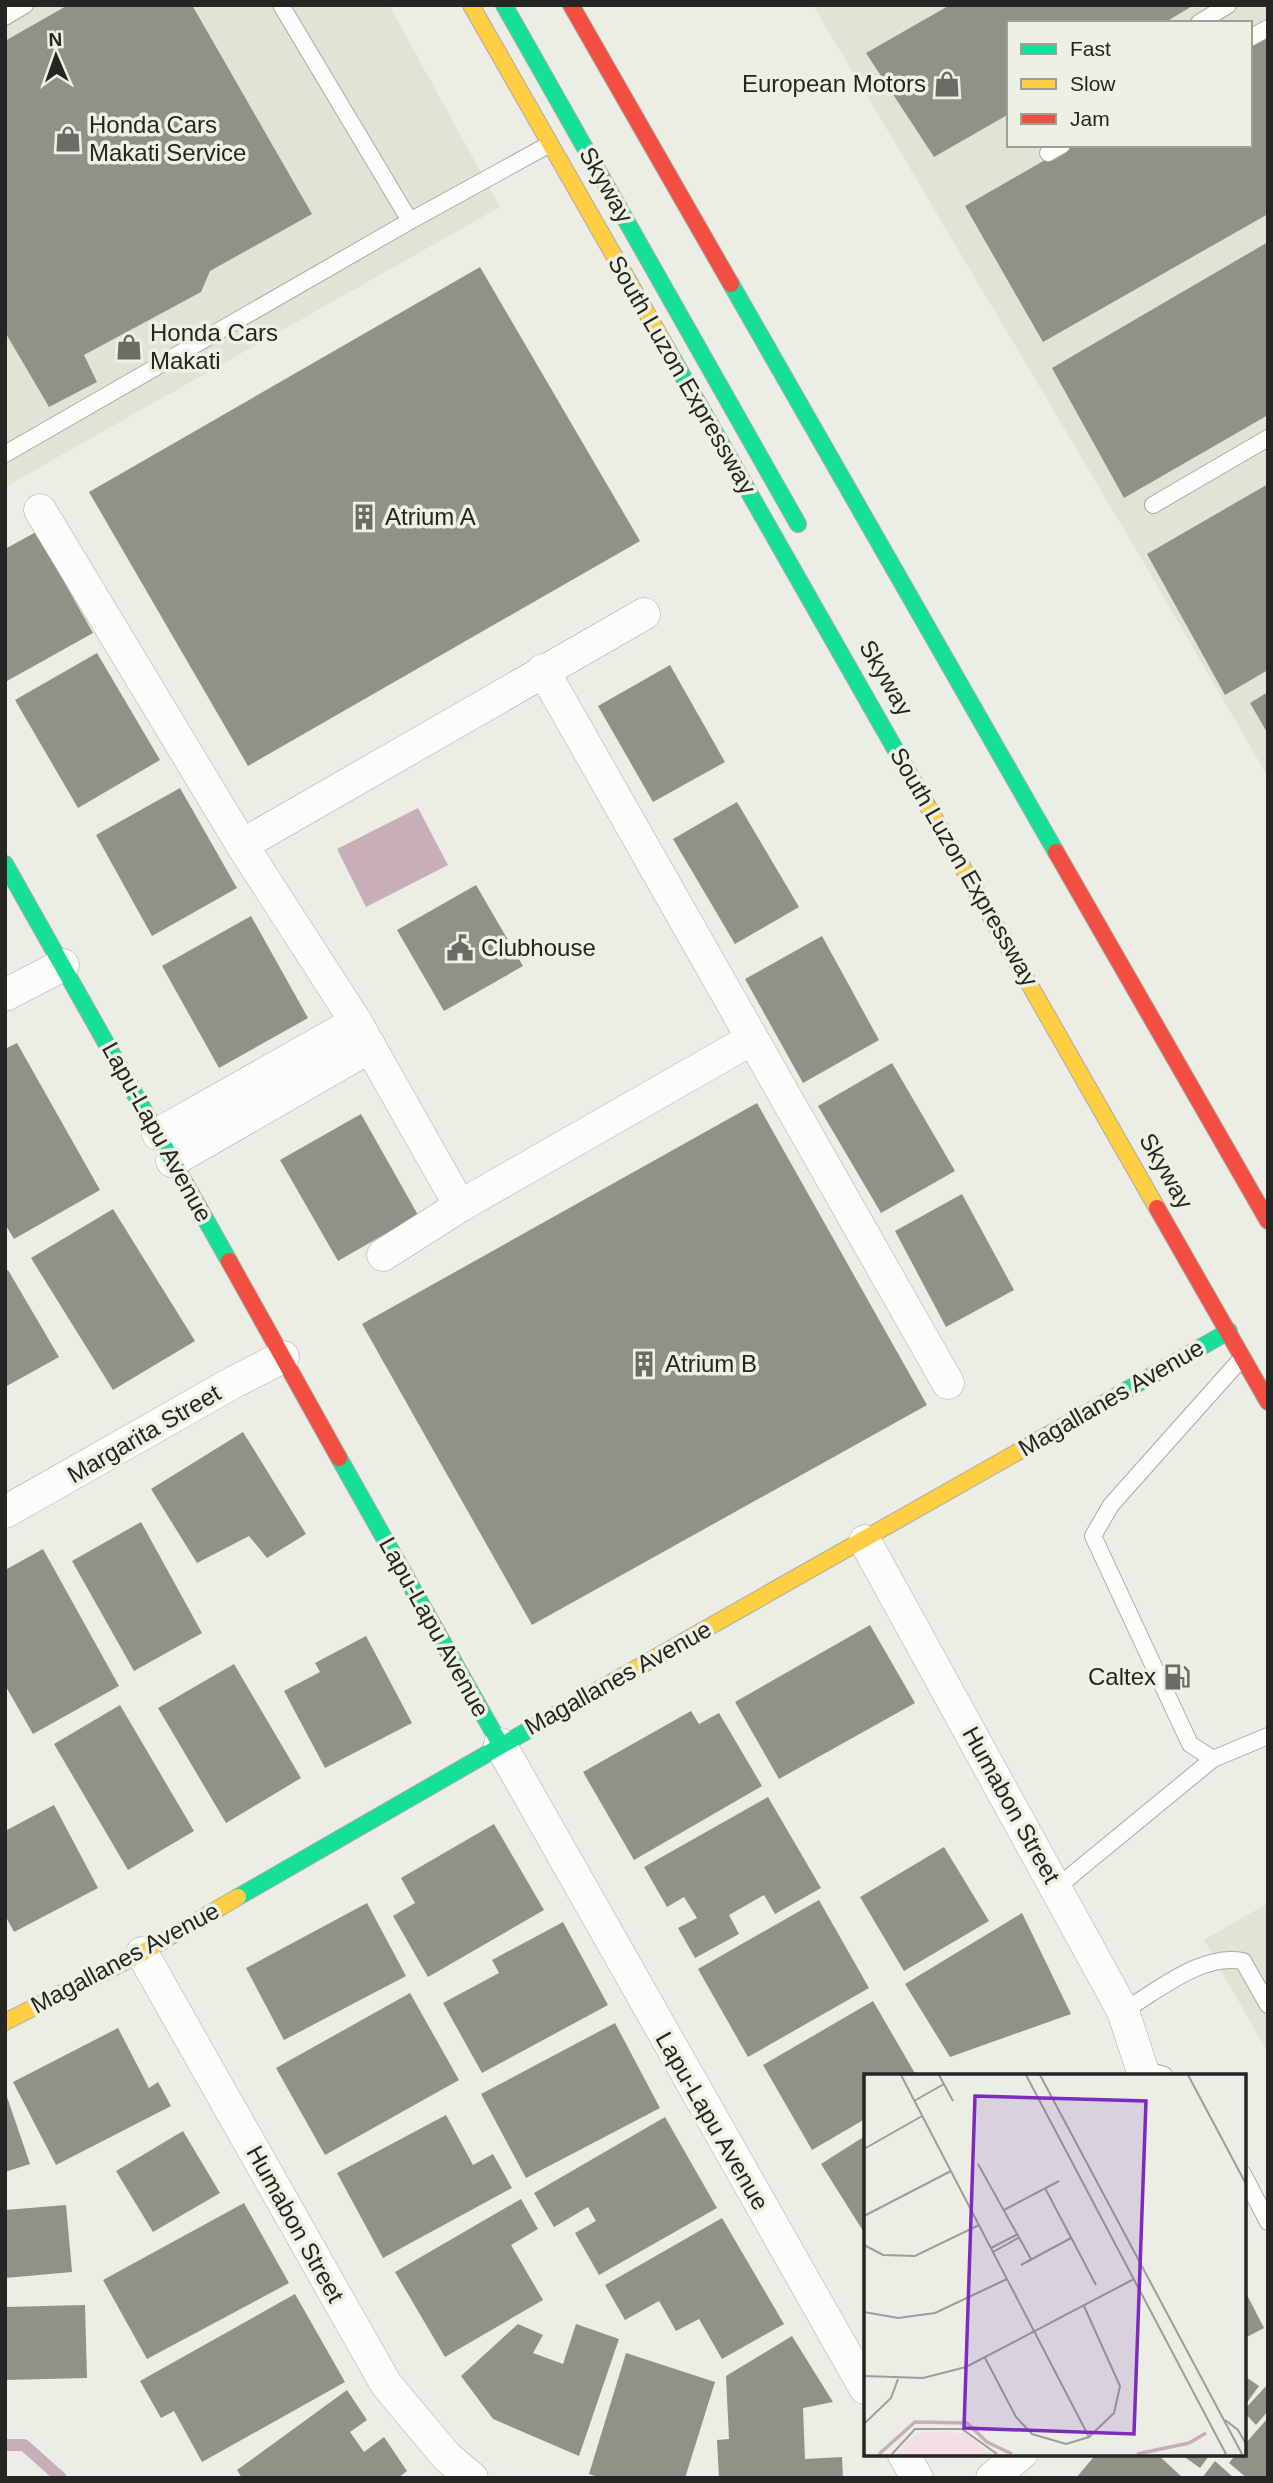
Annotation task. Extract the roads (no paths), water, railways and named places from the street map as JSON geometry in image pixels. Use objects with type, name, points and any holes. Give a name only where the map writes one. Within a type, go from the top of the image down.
[{"type":"main road","name":"South Luzon Expressway","points":[[471,5],[1268,1402]]},
{"type":"main road","name":"Skyway","points":[[504,5],[807,539]]},
{"type":"main road","points":[[571,5],[1268,1221]]},
{"type":"main road","points":[[578,5],[1268,1208]]},
{"type":"main road","name":"Lapu-Lapu Avenue","points":[[5,864],[500,1744]]},
{"type":"main road","name":"Magallanes Avenue","points":[[5,2022],[142,1953],[500,1744],[866,1541],[1229,1331]]},
{"type":"street","points":[[40,510],[242,845],[363,1035],[460,1206]]},
{"type":"street","points":[[242,845],[644,614]]},
{"type":"street","points":[[543,670],[948,1382]]},
{"type":"street","points":[[5,995],[63,965]]},
{"type":"street","points":[[165,1147],[363,1035]]},
{"type":"street","points":[[383,1255],[460,1206],[752,1039]]},
{"type":"street","name":"Margarita Street","points":[[5,1512],[233,1382],[283,1357]]},
{"type":"street","name":"Humabon Street","points":[[866,1541],[1123,2011],[1151,2073]]},
{"type":"street","name":"Lapu-Lapu Avenue","points":[[500,1744],[864,2386]]},
{"type":"street","name":"Humabon Street","points":[[142,1953],[386,2384],[447,2457],[472,2478]]},
{"type":"street","points":[[904,2455],[917,2478]]},
{"type":"street","points":[[992,2478],[1020,2455]]},
{"type":"lane","points":[[5,17],[25,5]]},
{"type":"lane","points":[[281,5],[410,220]]},
{"type":"lane","points":[[1202,21],[1228,5]]},
{"type":"lane","points":[[1252,37],[1268,27]]},
{"type":"lane","points":[[5,454],[410,220],[550,144]]},
{"type":"lane","points":[[1153,505],[1268,438]]},
{"type":"lane","points":[[1213,1759],[1190,1744],[1093,1536],[1111,1505],[1242,1358]]},
{"type":"lane","points":[[1056,1888],[1213,1759],[1268,1736]]},
{"type":"lane","points":[[1123,2011],[1209,1962],[1227,1958],[1242,1961],[1268,2005]]},
{"type":"lane","points":[[1245,2178],[1268,2222]]},
{"type":"waterway","points":[[5,2445],[24,2445],[61,2478]]},
{"type":"place","name":"European Motors","points":[[947,84]]},
{"type":"place","name":"Honda Cars Makati Service","points":[[68,139]]},
{"type":"place","name":"Honda Cars Makati","points":[[129,347]]},
{"type":"place","name":"Atrium A","points":[[364,517]]},
{"type":"place","name":"Clubhouse","points":[[460,948]]},
{"type":"place","name":"Atrium B","points":[[644,1364]]},
{"type":"place","name":"Caltex","points":[[1177,1677]]}]
